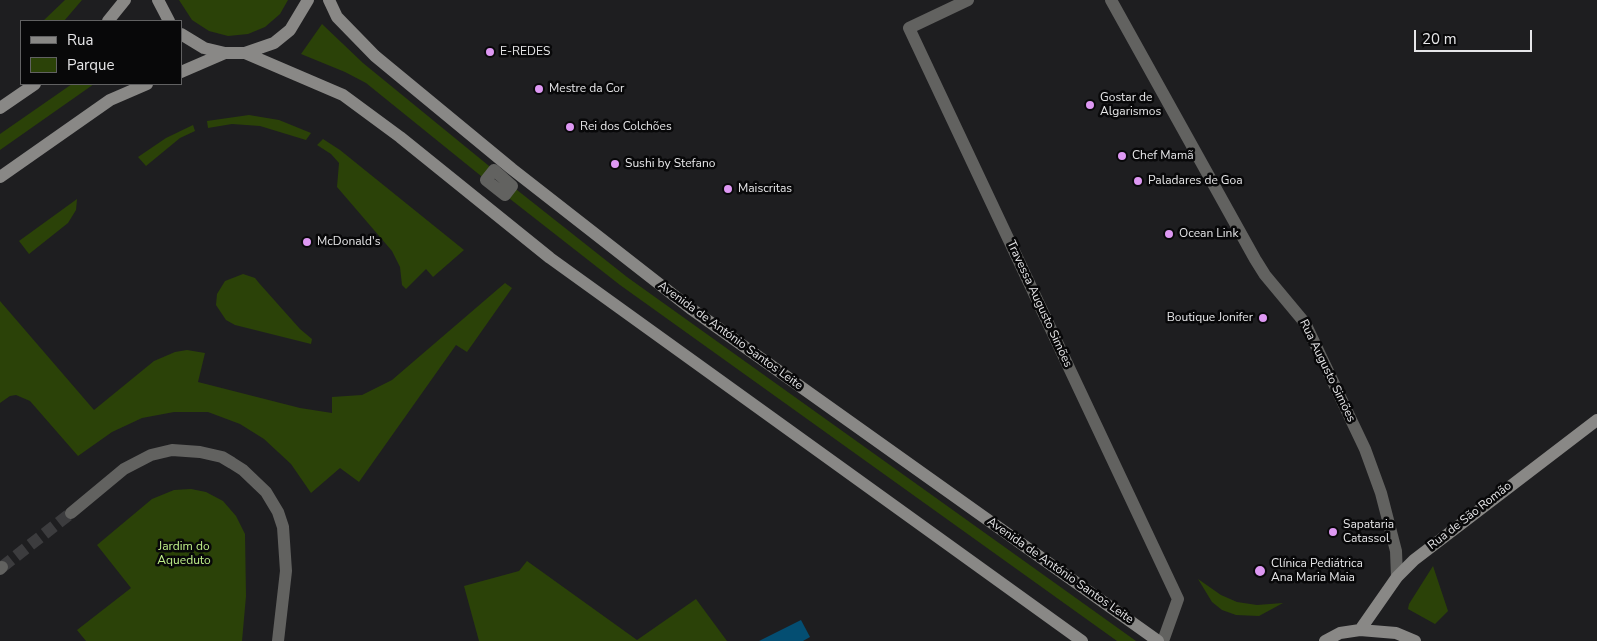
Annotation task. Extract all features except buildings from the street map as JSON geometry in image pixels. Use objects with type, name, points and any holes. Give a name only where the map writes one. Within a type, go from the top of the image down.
[{"type":"main road","points":[[109,20],[125,0]]},
{"type":"main road","points":[[158,0],[168,20]]},
{"type":"main road","points":[[182,35],[204,48],[225,53],[246,53],[274,42],[290,30],[308,0]]},
{"type":"main road","name":"Avenida de António Santos Leite","points":[[329,0],[337,17],[375,56],[512,169],[690,308],[1158,641]]},
{"type":"main road","points":[[182,72],[225,53]]},
{"type":"main road","points":[[246,53],[343,95],[416,149],[550,258],[1082,641]]},
{"type":"main road","points":[[0,108],[34,85]]},
{"type":"main road","points":[[0,177],[110,100],[144,85]]},
{"type":"main road","name":"Rua de São Romão","points":[[1360,630],[1398,577],[1437,542],[1597,420]]},
{"type":"main road","points":[[1325,641],[1340,633],[1360,630],[1396,634],[1415,641]]},
{"type":"street","name":"Travessa Augusto Simões","points":[[968,0],[909,28],[1178,599],[1163,641]]},
{"type":"street","name":"Rua Augusto Simões","points":[[1111,0],[1255,259],[1265,275],[1306,323],[1365,449],[1381,493],[1396,551],[1398,577]]},
{"type":"street","points":[[71,513],[124,469],[151,454],[184,450],[222,457],[232,463],[243,470],[266,492],[278,512],[283,526],[286,571],[278,641]]},
{"type":"green space","points":[[65,0],[82,0],[65,20],[44,20]]},
{"type":"green space","points":[[179,0],[288,0],[280,14],[265,27],[248,34],[228,36],[209,31],[192,20]]},
{"type":"green space","points":[[322,24],[363,63],[494,170],[486,180],[366,83],[301,54]]},
{"type":"green space","points":[[71,85],[93,85],[0,150],[0,134]]},
{"type":"green space","points":[[249,115],[279,120],[311,133],[306,140],[260,126],[232,124],[208,128],[207,121]]},
{"type":"green space","points":[[193,125],[195,131],[180,138],[146,166],[138,157],[166,138]]},
{"type":"green space","points":[[323,139],[340,150],[464,250],[433,277],[426,269],[406,289],[402,285],[400,267],[392,251],[337,187],[339,163],[331,154],[317,145]]},
{"type":"green space","points":[[512,186],[627,277],[1136,641],[1117,641],[620,285],[505,195]]},
{"type":"green space","points":[[77,199],[76,210],[68,223],[29,254],[19,241]]},
{"type":"green space","points":[[243,274],[255,278],[300,329],[312,339],[311,344],[235,325],[226,320],[216,305],[217,294],[225,281]]},
{"type":"green space","points":[[505,283],[512,288],[467,352],[456,345],[359,482],[340,468],[311,493],[291,464],[264,439],[240,424],[208,412],[174,412],[142,418],[112,432],[78,456],[30,401],[16,395],[10,396],[0,403],[0,301],[94,410],[154,361],[175,352],[187,350],[205,353],[198,382],[300,408],[332,413],[332,397],[362,395],[392,380]]},
{"type":"green space","name":"Jardim do Aqueduto","points":[[191,489],[206,492],[223,501],[236,516],[245,534],[246,596],[242,641],[86,641],[77,630],[131,588],[97,545],[152,499],[174,490]]},
{"type":"green space","points":[[527,561],[637,640],[696,599],[727,641],[479,641],[464,586],[519,571]]},
{"type":"green space","points":[[1433,566],[1448,611],[1435,624],[1408,609],[1409,604]]},
{"type":"green space","points":[[1198,579],[1221,595],[1237,602],[1257,605],[1283,603],[1259,616],[1236,615],[1222,610],[1212,602]]},
{"type":"water","points":[[801,620],[810,637],[803,641],[759,641]]},
{"type":"tunnel","points":[[2,567],[71,513]]},
{"type":"place","name":"E-REDES","points":[[490,52]]},
{"type":"place","name":"Mestre da Cor","points":[[539,89]]},
{"type":"place","name":"Gostar de Algarismos","points":[[1090,105]]},
{"type":"place","name":"Rei dos Colchões","points":[[570,127]]},
{"type":"place","name":"Chef Mamã","points":[[1122,156]]},
{"type":"place","name":"Sushi by Stefano","points":[[615,164]]},
{"type":"place","name":"Paladares de Goa","points":[[1138,181]]},
{"type":"place","name":"Maiscritas","points":[[728,189]]},
{"type":"place","name":"Ocean Link","points":[[1169,234]]},
{"type":"place","name":"McDonald's","points":[[307,242]]},
{"type":"place","name":"Boutique Jonifer","points":[[1263,318]]},
{"type":"place","name":"Sapataria Catassol","points":[[1333,532]]},
{"type":"place","name":"Clínica Pediátrica Ana Maria Maia","points":[[1260,571]]}]
